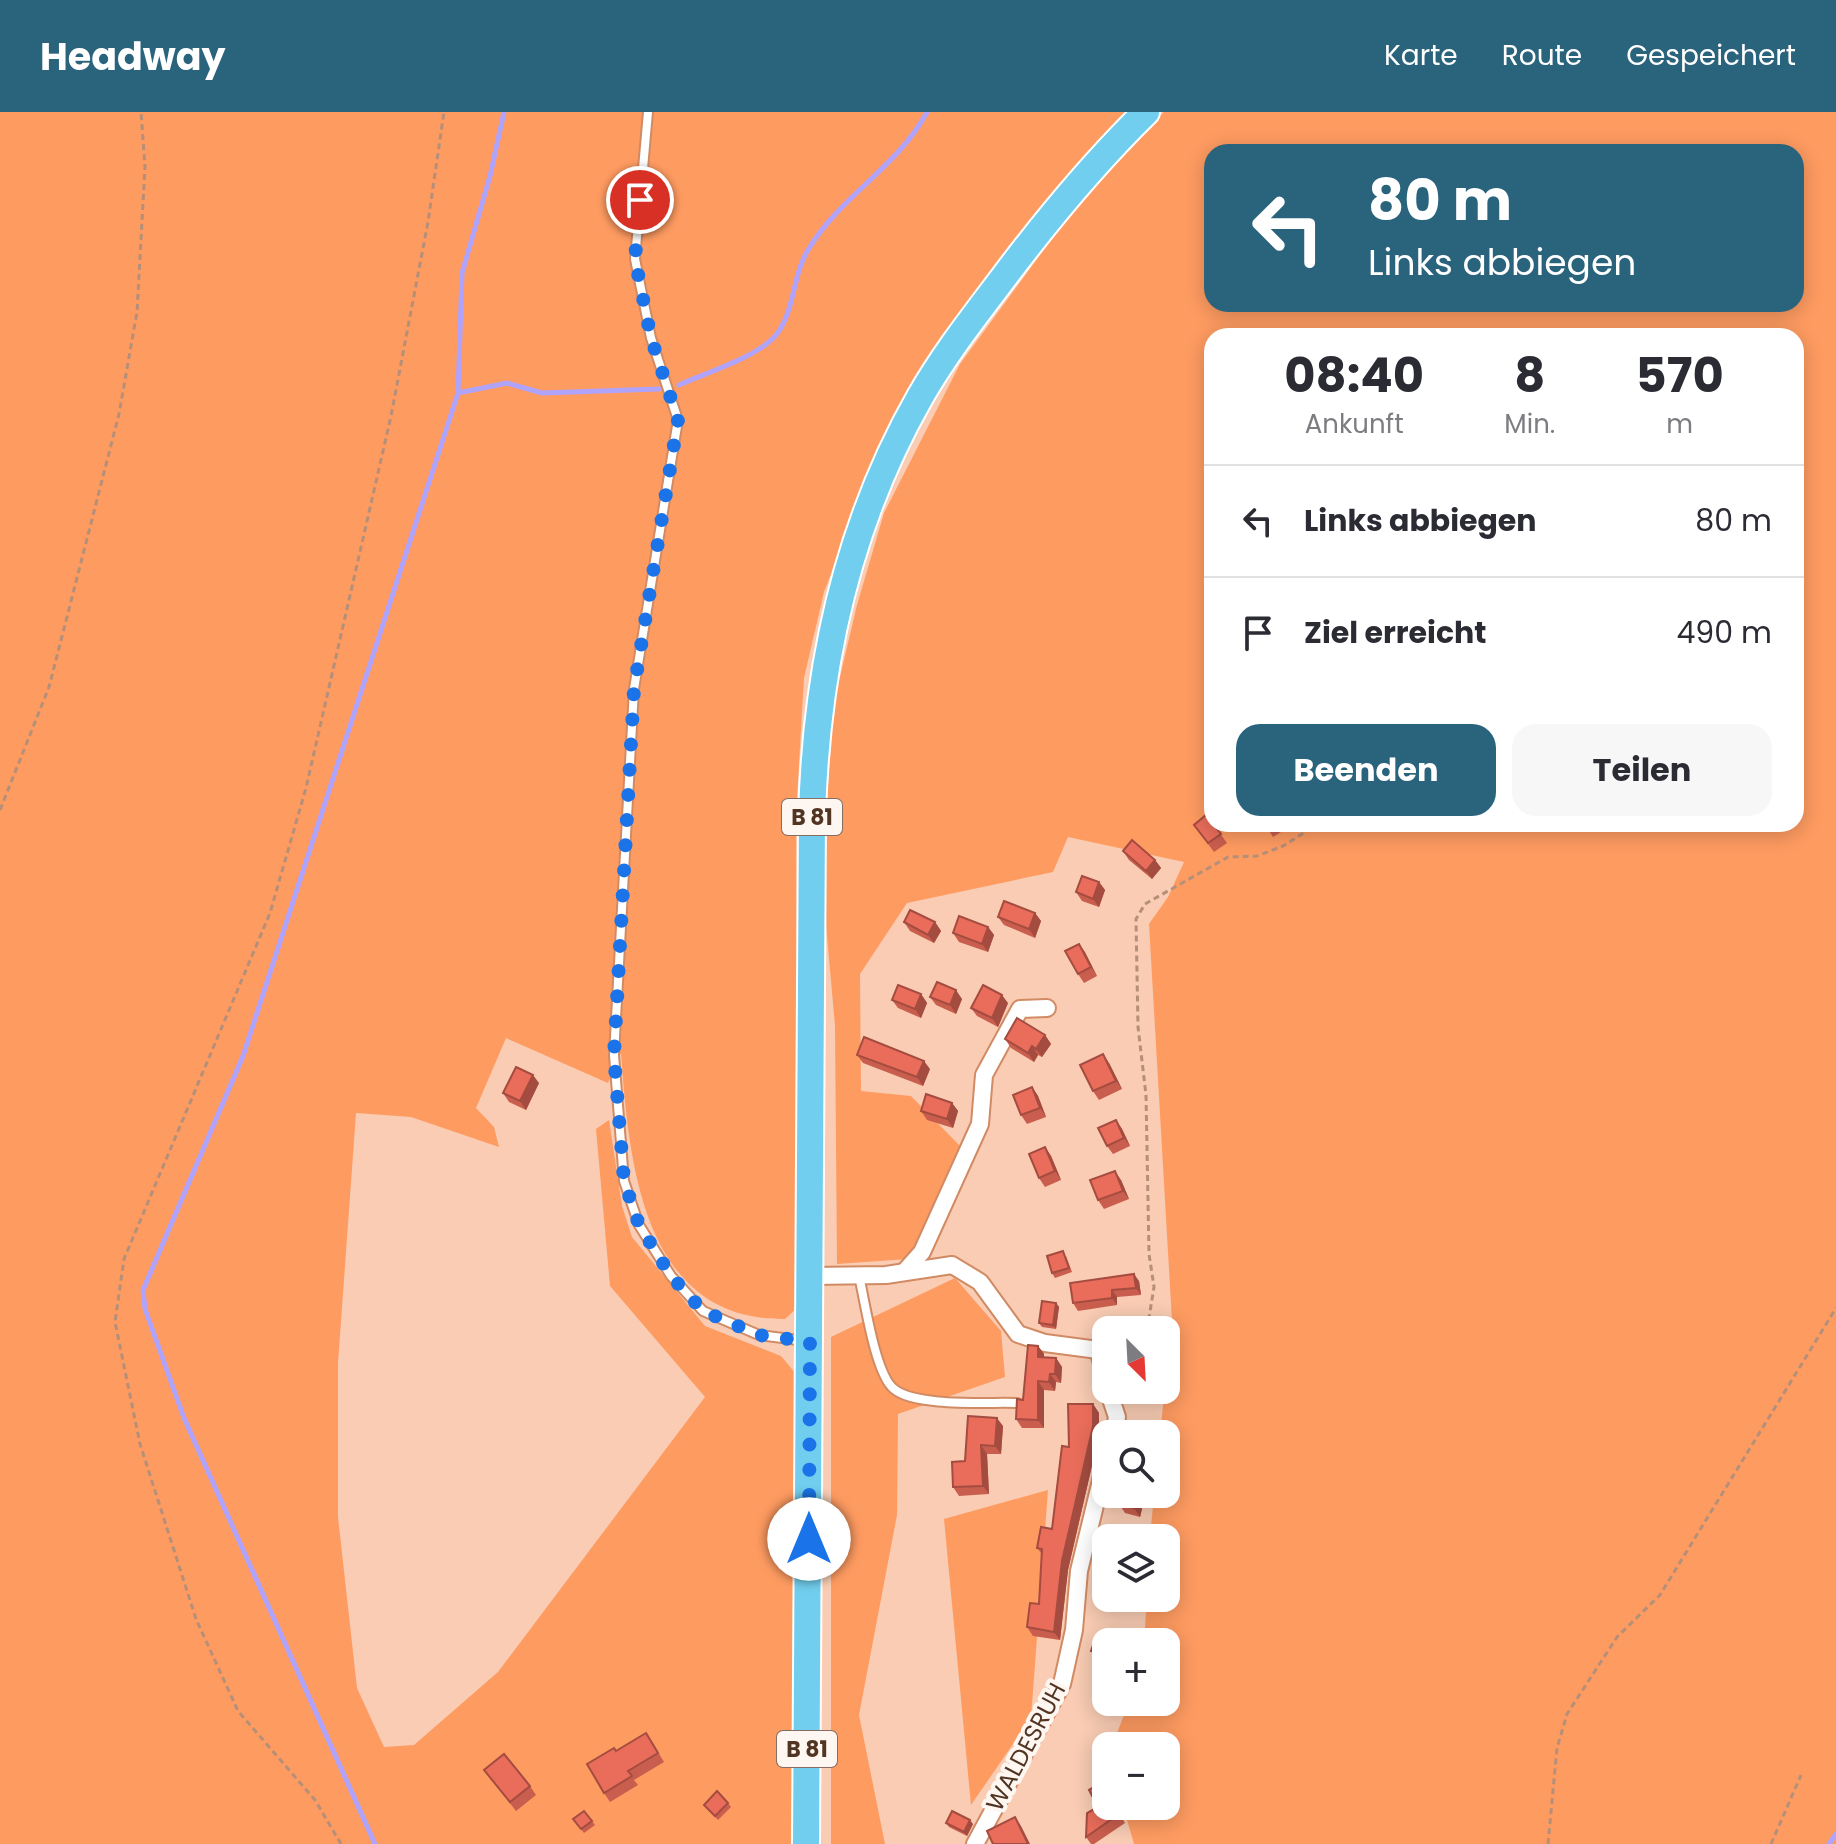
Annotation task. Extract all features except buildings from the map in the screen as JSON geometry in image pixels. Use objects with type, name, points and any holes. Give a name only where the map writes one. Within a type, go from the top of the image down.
[{"type":"main road","name":"B 81","points":[[806,1844],[815,749],[826,660],[844,584],[883,469],[945,357],[1048,220],[1087,173],[1146,112]]},
{"type":"street","points":[[906,1270],[922,1252],[980,1124],[984,1075],[1020,1009],[1047,1008]]},
{"type":"street","points":[[811,1276],[886,1275],[952,1265],[980,1282],[1018,1334],[1045,1343],[1092,1349]]},
{"type":"street","name":"WALDESRUH","points":[[975,1844],[1062,1684],[1074,1630],[1079,1571],[1094,1508]]},
{"type":"lane","points":[[648,112],[635,259],[651,338],[678,420],[634,689],[614,1055],[624,1181],[639,1225],[671,1276],[703,1311],[759,1335],[810,1342]]},
{"type":"lane","points":[[859,1276],[881,1365],[892,1388],[912,1398],[1017,1403]]},
{"type":"path","points":[[0,810],[49,687],[119,414],[138,298],[145,167],[141,112]]},
{"type":"path","points":[[341,1844],[315,1800],[238,1711],[196,1619],[140,1444],[115,1322],[124,1259],[270,913],[306,788],[391,416],[428,222],[444,112]]},
{"type":"path","points":[[1149,1316],[1154,1287],[1149,1254],[1146,1095],[1138,1027],[1136,919],[1145,904],[1228,857],[1257,856],[1283,846],[1305,832]]},
{"type":"path","points":[[1548,1844],[1557,1748],[1567,1714],[1617,1637],[1660,1595],[1836,1308]]},
{"type":"path","points":[[1771,1844],[1801,1775]]},
{"type":"shaded area","points":[[0,112],[1128,112],[1077,166],[998,260],[929,358],[886,431],[824,592],[804,678],[796,816],[799,1306],[785,1319],[737,1313],[700,1293],[672,1264],[652,1227],[639,1185],[624,1096],[621,1053],[608,1083],[506,1038],[476,1108],[494,1127],[499,1147],[411,1117],[356,1113],[338,1363],[338,1517],[357,1688],[384,1747],[414,1745],[498,1672],[705,1397],[610,1286],[596,1129],[609,1120],[622,1206],[632,1237],[705,1326],[781,1356],[801,1380],[794,1844],[0,1844]]},
{"type":"shaded area","points":[[1164,112],[1836,112],[1836,1844],[1134,1844],[1127,1820],[1180,1820],[1180,1732],[1117,1732],[1124,1716],[1180,1716],[1180,1628],[1145,1628],[1146,1612],[1180,1612],[1180,1524],[1151,1524],[1153,1508],[1180,1508],[1180,1420],[1161,1420],[1163,1404],[1180,1404],[1180,1316],[1172,1316],[1149,924],[1168,897],[1184,862],[1068,837],[1053,872],[907,903],[860,974],[861,1091],[911,1096],[961,1147],[908,1259],[837,1264],[835,1026],[825,913],[826,811],[834,702],[857,605],[884,513],[960,364],[1095,180]]},
{"type":"shaded area","points":[[955,1278],[1001,1331],[1005,1377],[898,1414],[897,1515],[859,1715],[885,1844],[831,1844],[831,1337]]},
{"type":"shaded area","points":[[1048,1490],[1031,1718],[971,1805],[944,1519]]},
{"type":"waterway","points":[[375,1844],[184,1418],[145,1309],[143,1290],[243,1056],[458,393],[462,273],[490,176],[504,112]]},
{"type":"waterway","points":[[679,385],[744,357],[776,335],[787,315],[808,250],[835,214],[900,150],[927,112]]},
{"type":"waterway","points":[[458,393],[507,383],[542,393],[659,389]]},
{"type":"waterway","points":[[1829,1844],[1836,1834]]},
{"type":"route","points":[[640,200],[635,259],[651,338],[678,420],[634,689],[614,1055],[624,1181],[639,1225],[671,1276],[703,1311],[759,1335],[810,1342],[809,1539]]}]
